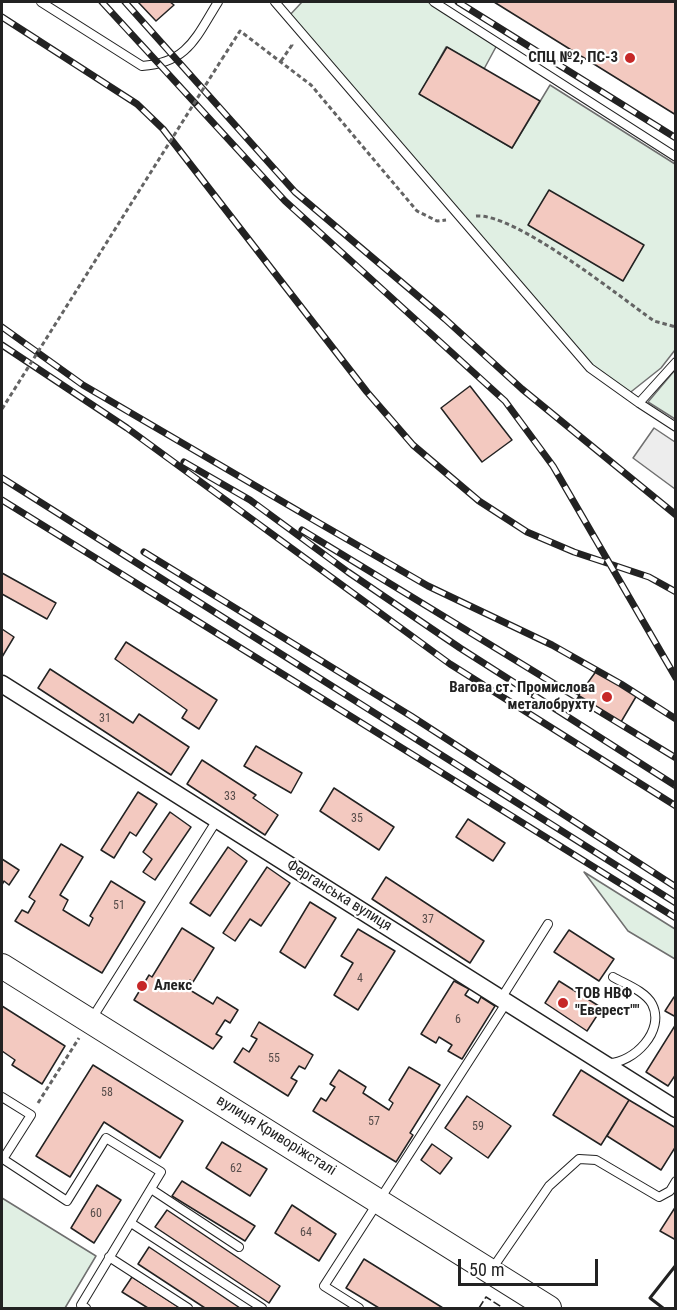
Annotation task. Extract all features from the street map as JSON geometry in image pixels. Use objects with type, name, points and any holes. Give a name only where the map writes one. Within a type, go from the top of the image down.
[{"type":"main road","name":"вулиця Криворіжсталі","points":[[2,966],[549,1308]]},
{"type":"street","name":"Ферганська вулиця","points":[[2,684],[675,1109]]},
{"type":"lane","points":[[41,2],[141,66],[160,65],[177,58],[192,45],[218,2]]},
{"type":"lane","points":[[275,2],[590,368],[675,427]]},
{"type":"lane","points":[[434,2],[675,158]]},
{"type":"lane","points":[[639,403],[675,362]]},
{"type":"lane","points":[[90,1020],[217,820]]},
{"type":"lane","points":[[359,1308],[324,1286],[503,1008],[501,997],[548,924]]},
{"type":"lane","points":[[602,1063],[621,1063],[639,1050],[652,1027],[654,1014],[647,997],[613,977]]},
{"type":"lane","points":[[2,1097],[31,1115],[3,1159],[67,1201],[106,1138],[161,1172],[81,1305],[86,1308]]},
{"type":"lane","points":[[491,1270],[549,1186],[579,1159],[596,1160],[659,1197],[670,1191],[675,1181]]},
{"type":"lane","points":[[151,1189],[239,1247]]},
{"type":"lane","points":[[130,1222],[262,1308]]},
{"type":"lane","points":[[109,1257],[188,1308]]},
{"type":"path","points":[[2,409],[240,30]]},
{"type":"path","points":[[281,61],[292,45],[285,37]]},
{"type":"path","points":[[31,1115],[90,1020]]},
{"type":"green space","points":[[302,2],[428,2],[497,45],[484,69],[446,47],[420,94],[512,148],[550,85],[675,164],[675,350],[661,368],[627,395],[590,368],[288,17]]},
{"type":"green space","points":[[675,370],[675,419],[648,402]]},
{"type":"green space","points":[[584,872],[675,929],[675,959],[628,931]]},
{"type":"green space","points":[[2,1198],[96,1256],[65,1308],[2,1308]]},
{"type":"shaded area","points":[[654,428],[675,442],[675,489],[633,458]]},
{"type":"building","points":[[138,2],[170,2],[174,5],[156,21]]},
{"type":"building","name":"СПЦ №2, ПС-3","points":[[494,2],[676,2],[676,115]]},
{"type":"building","points":[[447,47],[540,101],[512,148],[419,94]]},
{"type":"building","points":[[549,190],[644,245],[623,281],[528,225]]},
{"type":"building","points":[[470,386],[512,440],[482,462],[441,408]]},
{"type":"building","points":[[2,573],[56,603],[47,619],[2,594]]},
{"type":"building","points":[[2,629],[14,637],[2,657]]},
{"type":"building","points":[[126,642],[217,700],[199,729],[182,718],[187,710],[115,659]]},
{"type":"building","points":[[50,669],[133,723],[139,714],[189,747],[171,775],[38,688]]},
{"type":"building","name":"Вагова ст. Промислова металобрухту","points":[[597,670],[637,695],[621,722],[576,699]]},
{"type":"building","points":[[256,746],[302,773],[291,793],[244,766]]},
{"type":"building","points":[[202,760],[256,795],[253,798],[278,815],[265,835],[187,784]]},
{"type":"building","points":[[334,788],[394,827],[379,850],[320,811]]},
{"type":"building","points":[[138,792],[157,804],[136,836],[130,832],[114,858],[101,850]]},
{"type":"building","points":[[170,812],[191,827],[155,880],[143,872],[152,859],[143,852]]},
{"type":"building","points":[[468,819],[505,843],[493,861],[456,837]]},
{"type":"building","points":[[61,844],[83,857],[60,895],[68,900],[63,910],[89,926],[93,918],[90,916],[111,881],[145,902],[102,973],[15,921],[22,910],[28,913],[35,901],[29,897]]},
{"type":"building","points":[[228,847],[247,861],[210,916],[190,903]]},
{"type":"building","points":[[2,859],[19,870],[9,885],[4,881],[2,885]]},
{"type":"building","points":[[267,867],[290,883],[261,926],[250,919],[235,941],[223,933]]},
{"type":"building","points":[[386,877],[484,941],[470,963],[372,899]]},
{"type":"building","points":[[310,902],[336,918],[305,968],[280,952]]},
{"type":"building","points":[[182,928],[214,948],[193,982],[190,980],[185,987],[213,1004],[217,997],[238,1010],[230,1023],[225,1020],[216,1034],[222,1037],[213,1049],[134,1000],[149,975],[152,977]]},
{"type":"building","points":[[358,929],[395,951],[358,1010],[334,995],[353,963],[341,956]]},
{"type":"building","points":[[569,930],[614,959],[599,981],[554,952]]},
{"type":"building","points":[[454,981],[469,989],[465,995],[478,1003],[481,997],[495,1006],[462,1059],[448,1051],[452,1045],[439,1037],[436,1043],[421,1034]]},
{"type":"building","points":[[559,981],[602,1008],[587,1031],[545,1003]]},
{"type":"building","points":[[674,997],[676,998],[676,1017],[665,1011]]},
{"type":"building","points":[[2,1006],[65,1046],[42,1084],[12,1065],[15,1060],[2,1051]]},
{"type":"building","points":[[259,1022],[313,1055],[305,1069],[299,1066],[291,1078],[297,1081],[288,1096],[234,1062],[243,1048],[249,1052],[257,1039],[251,1036]]},
{"type":"building","points":[[676,1024],[676,1074],[668,1086],[646,1072]]},
{"type":"building","points":[[93,1065],[183,1121],[160,1158],[104,1122],[70,1177],[36,1156]]},
{"type":"building","points":[[409,1067],[440,1085],[410,1133],[413,1135],[396,1162],[313,1111],[321,1098],[326,1101],[335,1087],[330,1084],[339,1070],[366,1087],[363,1093],[389,1110],[393,1103],[389,1100]]},
{"type":"building","points":[[581,1070],[629,1100],[601,1145],[553,1115]]},
{"type":"building","points":[[467,1096],[511,1126],[488,1158],[445,1128]]},
{"type":"building","points":[[629,1100],[676,1128],[676,1146],[661,1170],[607,1136]]},
{"type":"building","points":[[222,1142],[267,1169],[250,1196],[206,1168]]},
{"type":"building","points":[[432,1144],[452,1158],[440,1174],[421,1160]]},
{"type":"building","points":[[182,1181],[255,1226],[245,1241],[172,1196]]},
{"type":"building","points":[[97,1185],[121,1200],[94,1243],[71,1228]]},
{"type":"building","points":[[292,1205],[336,1234],[319,1261],[275,1233]]},
{"type":"building","points":[[676,1206],[676,1240],[660,1231]]},
{"type":"building","points":[[167,1210],[280,1286],[269,1303],[155,1227]]},
{"type":"building","points":[[149,1247],[240,1308],[205,1308],[138,1264]]},
{"type":"building","points":[[364,1259],[443,1308],[379,1308],[346,1288]]},
{"type":"building","points":[[132,1277],[180,1308],[148,1308],[122,1292]]},
{"type":"railway","points":[[102,2],[285,201],[505,401],[553,466],[676,678]]},
{"type":"railway","points":[[125,2],[295,192],[445,319],[522,389],[676,515]]},
{"type":"railway","points":[[458,2],[676,138]]},
{"type":"railway","points":[[2,17],[137,104],[163,129],[367,392],[413,445],[479,501],[527,532],[574,552],[649,577],[676,592]]},
{"type":"railway","points":[[2,327],[83,385],[319,523],[428,586],[552,645],[621,684],[676,719]]},
{"type":"railway","points":[[2,345],[127,428],[450,664],[676,806]]},
{"type":"railway","points":[[184,462],[250,500],[348,572],[460,648],[676,786]]},
{"type":"railway","points":[[2,478],[676,903]]},
{"type":"railway","points":[[2,500],[676,918]]},
{"type":"railway","points":[[302,530],[676,758]]},
{"type":"railway","points":[[144,552],[411,716],[676,887]]},
{"type":"fence","points":[[479,1308],[486,1297],[503,1308]]},
{"type":"wall","points":[[663,1308],[650,1298],[676,1265]]},
{"type":"place","name":"СПЦ №2, ПС-3","points":[[630,58]]},
{"type":"place","name":"Вагова ст. Промислова металобрухту","points":[[607,697]]},
{"type":"place","name":"Алекс","points":[[142,986]]},
{"type":"place","name":"ТОВ НВФ \"Еверест\"\"","points":[[563,1003]]}]
